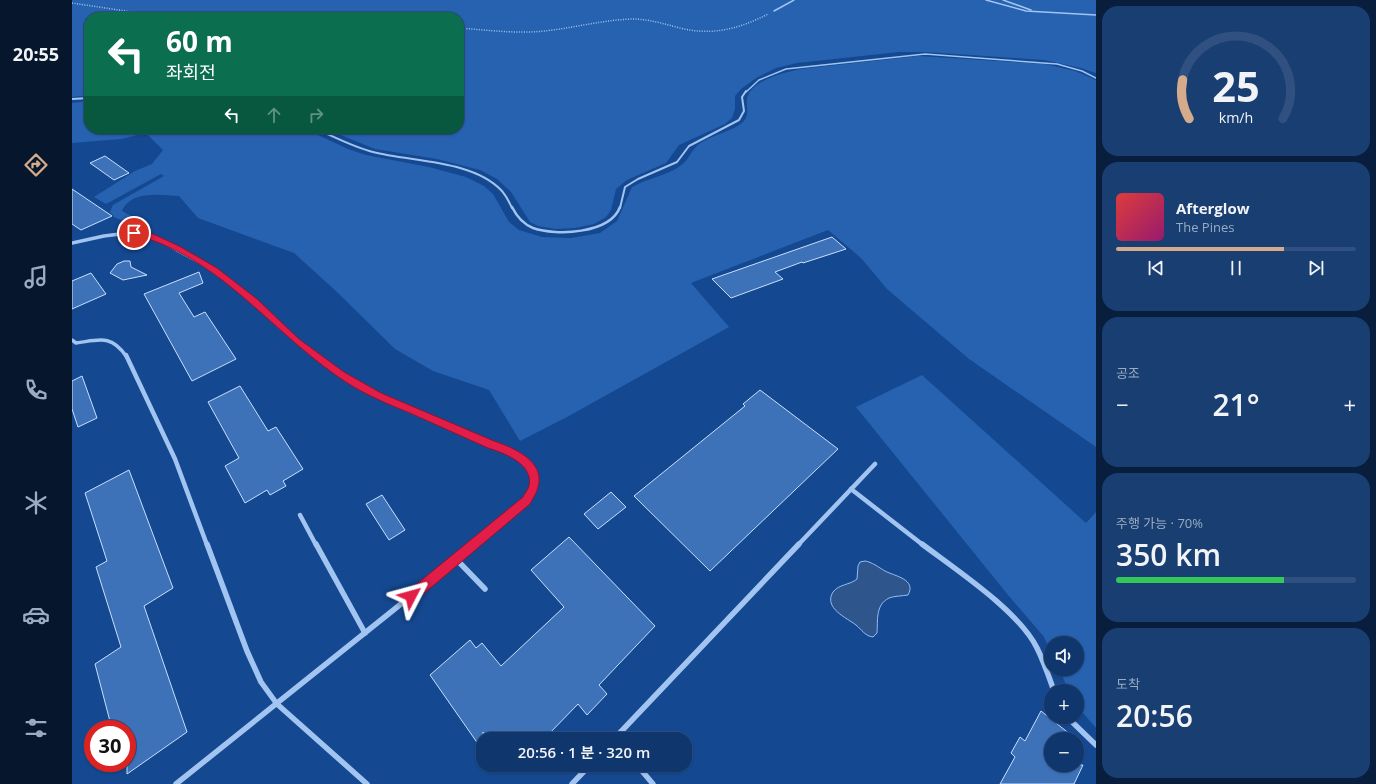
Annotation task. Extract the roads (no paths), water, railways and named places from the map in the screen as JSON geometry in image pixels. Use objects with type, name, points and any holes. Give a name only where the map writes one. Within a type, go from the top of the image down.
[{"type":"street","points":[[72,243],[105,236],[134,233],[150,236],[176,248],[214,270],[254,301],[296,341],[341,374],[378,396],[491,445],[509,450],[524,461],[533,472],[534,485],[526,501],[457,560],[176,784]]},
{"type":"street","points":[[72,340],[76,343],[113,340],[121,347],[175,459],[247,651],[261,682],[278,704],[367,784]]},
{"type":"street","points":[[622,732],[875,464]]},
{"type":"street","points":[[851,489],[997,602],[1020,624],[1037,647],[1051,684]]},
{"type":"street","points":[[300,515],[365,633]]},
{"type":"street","points":[[457,560],[485,589]]},
{"type":"street","points":[[1074,724],[1096,745]]},
{"type":"street","points":[[572,784],[583,772]]},
{"type":"street","points":[[643,772],[652,784]]},
{"type":"lane","points":[[774,11],[794,0]]},
{"type":"lane","points":[[986,0],[1026,11],[1096,15]]},
{"type":"lane","points":[[1003,0],[1036,12]]},
{"type":"lane","points":[[327,134],[354,146],[373,152],[434,162],[474,173],[492,181],[503,193],[523,223],[535,230],[545,232],[574,232],[592,228],[609,221],[616,215],[625,187],[638,179],[677,162],[689,146],[739,120],[744,111],[742,97],[747,90],[759,80],[786,69],[925,54],[1057,64],[1082,71],[1096,78]]},
{"type":"lane","points":[[72,99],[84,98]]}]
